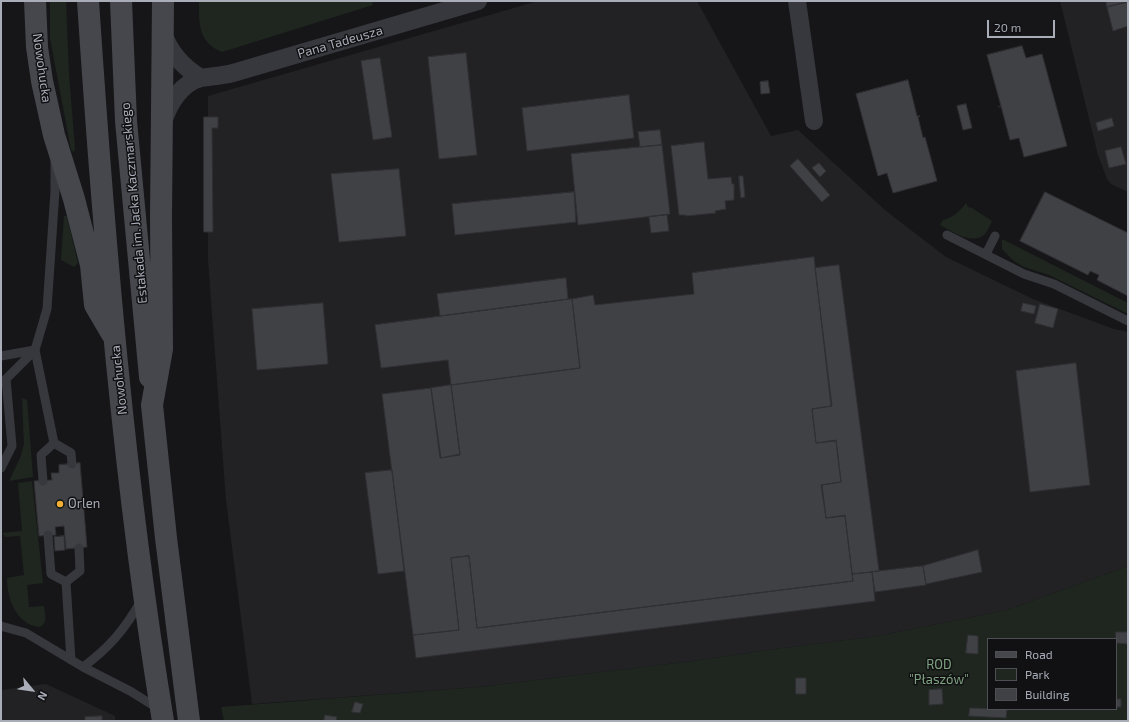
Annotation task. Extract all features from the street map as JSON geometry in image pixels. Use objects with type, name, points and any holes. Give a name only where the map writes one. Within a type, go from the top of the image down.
[{"type":"main road","name":"Nowohucka","points":[[35,1],[37,47],[54,135],[74,199],[91,265],[95,305],[115,339],[144,596],[162,716]]},
{"type":"main road","points":[[88,1],[97,138],[115,339]]},
{"type":"main road","name":"Estakada im. Jacka Kaczmarskiego","points":[[121,1],[126,120],[152,405]]},
{"type":"main road","points":[[163,1],[162,348],[152,405],[166,538],[189,721]]},
{"type":"street","name":"Pana Tadeusza","points":[[162,127],[166,114],[174,98],[185,88],[201,78],[233,73],[478,1]]},
{"type":"street","points":[[797,1],[814,121]]},
{"type":"street","points":[[163,31],[167,43],[176,56],[188,69],[201,78]]},
{"type":"lane","points":[[1,468],[12,446],[4,382],[35,350],[47,309],[55,191],[54,135]]},
{"type":"lane","points":[[947,235],[1024,274],[1054,284],[1128,322]]},
{"type":"lane","points":[[986,254],[995,236]]},
{"type":"lane","points":[[1,356],[35,350]]},
{"type":"lane","points":[[35,350],[54,443],[70,452],[72,464]]},
{"type":"lane","points":[[43,480],[41,455],[54,443]]},
{"type":"lane","points":[[48,535],[51,574],[66,582]]},
{"type":"lane","points":[[66,582],[80,572],[79,548]]},
{"type":"lane","points":[[66,582],[71,660]]},
{"type":"lane","points":[[83,667],[102,653],[117,638],[131,619],[144,596]]},
{"type":"lane","points":[[1,626],[26,633],[83,667],[130,691],[162,716]]},
{"type":"shaded area","points":[[538,1],[697,1],[771,136],[798,130],[885,210],[946,257],[1033,299],[1114,329],[1128,332],[1128,566],[1007,610],[878,636],[693,661],[479,687],[252,704],[226,500],[208,260],[208,96]]},
{"type":"shaded area","points":[[1060,1],[1128,1],[1128,192],[1111,184],[1107,179],[1098,155]]},
{"type":"shaded area","points":[[46,684],[115,716],[115,721],[1,721],[1,690]]},
{"type":"green space","points":[[50,1],[66,1],[69,74],[75,148],[74,152],[71,150],[50,38]]},
{"type":"green space","points":[[199,1],[372,1],[373,5],[222,52],[214,48],[204,38],[200,25]]},
{"type":"green space","points":[[966,203],[968,207],[992,221],[988,230],[979,238],[967,238],[961,236],[940,225],[943,220],[956,214]]},
{"type":"green space","points":[[64,216],[67,216],[78,263],[74,267],[61,260]]},
{"type":"green space","points":[[1002,239],[1128,303],[1128,314],[1049,275],[1024,267],[1014,261],[1002,249]]},
{"type":"green space","points":[[22,398],[27,400],[33,477],[9,481],[20,458],[24,444]]},
{"type":"green space","points":[[32,481],[43,583],[27,585],[29,607],[44,606],[45,621],[40,627],[32,625],[19,616],[11,602],[7,586],[7,578],[24,575],[20,536],[5,537],[2,533],[22,531],[18,483]]},
{"type":"green space","name":"ROD \"Płaszów\"","points":[[1128,566],[1128,721],[224,721],[221,707],[479,687],[693,661],[878,636],[1007,610]]},
{"type":"building","points":[[1106,1],[1128,1],[1128,2],[1107,7]]},
{"type":"building","points":[[1128,2],[1128,26],[1113,31],[1107,7]]},
{"type":"building","points":[[1022,46],[1026,58],[1042,54],[1067,146],[1024,157],[1019,138],[1010,140],[987,55]]},
{"type":"building","points":[[466,53],[477,155],[439,159],[428,57]]},
{"type":"building","points":[[380,58],[392,137],[373,140],[361,61]]},
{"type":"building","points":[[908,80],[917,116],[920,116],[918,117],[923,138],[925,137],[937,181],[893,193],[887,173],[878,176],[856,94]]},
{"type":"building","points":[[768,81],[770,93],[761,94],[760,82]]},
{"type":"building","points":[[629,95],[634,138],[527,151],[522,108]]},
{"type":"building","points":[[966,104],[972,128],[963,130],[957,106]]},
{"type":"building","points":[[204,117],[218,117],[218,128],[212,128],[213,232],[204,232]]},
{"type":"building","points":[[1112,118],[1114,126],[1098,131],[1096,123]]},
{"type":"building","points":[[660,130],[662,145],[640,147],[638,132]]},
{"type":"building","points":[[704,142],[708,179],[731,177],[732,184],[734,184],[734,200],[725,201],[726,209],[715,211],[716,213],[686,216],[679,215],[671,146]]},
{"type":"building","points":[[662,145],[670,214],[578,225],[571,154]]},
{"type":"building","points":[[1121,147],[1126,164],[1109,168],[1105,151]]},
{"type":"building","points":[[798,159],[830,195],[822,202],[790,166]]},
{"type":"building","points":[[819,163],[826,171],[820,177],[812,168]]},
{"type":"building","points":[[399,169],[406,236],[339,242],[331,174]]},
{"type":"building","points":[[739,176],[743,176],[745,197],[741,198]]},
{"type":"building","points":[[574,192],[576,222],[455,235],[452,204]]},
{"type":"building","points":[[1045,192],[1128,233],[1128,296],[1097,280],[1099,275],[1090,271],[1088,275],[1020,241]]},
{"type":"building","points":[[667,215],[669,231],[651,233],[649,217]]},
{"type":"building","points":[[814,257],[831,406],[812,409],[816,443],[836,441],[841,482],[821,485],[826,518],[845,516],[853,581],[477,628],[469,556],[451,558],[459,630],[413,635],[382,394],[431,388],[440,458],[460,455],[451,385],[580,368],[572,299],[593,295],[595,305],[694,294],[692,273]]},
{"type":"building","points":[[839,265],[879,571],[852,574],[845,515],[826,518],[822,485],[841,482],[836,440],[816,443],[812,409],[832,406],[815,268]]},
{"type":"building","points":[[566,278],[568,299],[440,316],[437,294]]},
{"type":"building","points":[[572,299],[580,368],[451,385],[448,360],[381,368],[375,325]]},
{"type":"building","points":[[323,303],[328,364],[257,370],[252,309]]},
{"type":"building","points":[[1023,303],[1036,306],[1034,314],[1021,311]]},
{"type":"building","points":[[1040,304],[1058,309],[1053,328],[1035,323]]},
{"type":"building","points":[[1076,363],[1090,485],[1030,492],[1016,371]]},
{"type":"building","points":[[451,385],[460,454],[441,458],[431,388]]},
{"type":"building","name":"Orlen","points":[[80,463],[87,547],[66,549],[64,526],[55,527],[56,535],[39,536],[34,481],[52,480],[51,473],[59,473],[59,465]]},
{"type":"building","points":[[392,470],[404,571],[378,574],[365,473]]},
{"type":"building","points":[[64,536],[65,550],[55,551],[54,537]]},
{"type":"building","points":[[978,550],[982,572],[926,584],[923,566]]},
{"type":"building","points":[[469,556],[477,628],[853,581],[852,574],[872,572],[875,601],[416,658],[413,635],[459,630],[451,558]]},
{"type":"building","points":[[923,566],[926,585],[875,592],[872,572]]},
{"type":"building","points":[[1116,632],[1128,632],[1128,644],[1117,643]]},
{"type":"building","points":[[968,635],[978,636],[978,654],[966,653]]},
{"type":"building","points":[[796,678],[806,678],[806,694],[796,694]]},
{"type":"building","points":[[942,689],[943,704],[929,705],[929,690]]},
{"type":"building","points":[[1117,699],[1121,699],[1121,707],[1117,707]]},
{"type":"building","points":[[355,702],[363,704],[360,713],[352,712]]},
{"type":"building","points":[[970,708],[1007,710],[1006,718],[969,716]]},
{"type":"building","points":[[325,715],[337,717],[336,721],[324,721]]},
{"type":"building","points":[[102,716],[102,721],[85,721],[85,717]]},
{"type":"place","name":"Orlen","points":[[60,504]]}]
